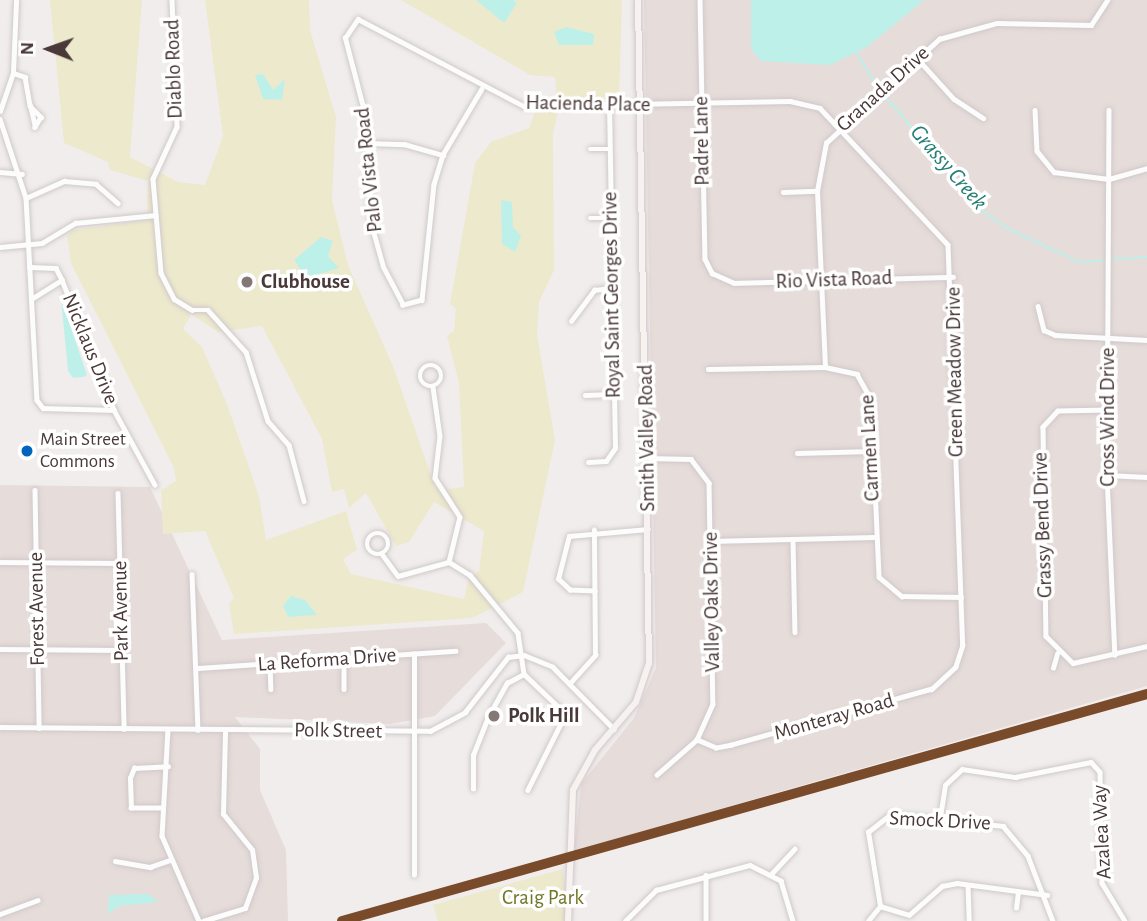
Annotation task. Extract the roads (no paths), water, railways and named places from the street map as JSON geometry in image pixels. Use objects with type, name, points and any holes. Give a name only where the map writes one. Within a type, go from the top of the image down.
[{"type":"main road","name":"Smith Valley Road","points":[[568,921],[568,852],[577,779],[636,702],[649,663],[648,458],[638,0]]},
{"type":"street","name":"Diablo Road","points":[[172,0],[177,127],[154,171],[156,215],[167,287],[187,308],[208,310],[246,352],[268,422],[289,444],[304,501]]},
{"type":"street","name":"Padre Lane","points":[[700,0],[705,259],[718,278]]},
{"type":"street","name":"Granada Drive","points":[[825,367],[817,191],[820,155],[841,124],[939,39],[969,27],[1091,25],[1107,0]]},
{"type":"street","points":[[0,111],[13,73],[16,1]]},
{"type":"street","name":"Hacienda Place","points":[[351,23],[367,19],[482,89],[524,106],[609,107],[790,101],[820,108],[841,124]]},
{"type":"street","name":"Palo Vista Road","points":[[351,23],[345,38],[367,143],[371,223],[383,267],[396,298],[413,306],[427,286],[434,184],[443,155]]},
{"type":"street","points":[[917,58],[954,99],[983,118]]},
{"type":"street","points":[[13,73],[25,77],[30,106]]},
{"type":"street","points":[[367,143],[404,144],[443,155],[482,89]]},
{"type":"street","name":"Royal Saint Georges Drive","points":[[588,462],[606,461],[614,453],[609,107]]},
{"type":"street","points":[[1035,110],[1041,163],[1054,172],[1109,179],[1147,168]]},
{"type":"street","name":"Cross Wind Drive","points":[[1110,110],[1107,475],[1115,655]]},
{"type":"street","points":[[0,119],[22,174],[26,198],[29,267],[43,408],[114,410]]},
{"type":"street","name":"Green Meadow Drive","points":[[841,124],[947,245],[953,277],[961,597],[959,660]]},
{"type":"street","points":[[590,149],[609,149]]},
{"type":"street","points":[[0,172],[22,174]]},
{"type":"street","points":[[26,198],[64,181],[96,184],[118,203]]},
{"type":"street","points":[[783,192],[817,191]]},
{"type":"street","points":[[0,247],[28,246],[75,223],[156,215]]},
{"type":"street","points":[[590,218],[611,218]]},
{"type":"street","points":[[29,267],[56,268],[62,280]]},
{"type":"street","name":"Rio Vista Road","points":[[718,278],[734,283],[953,277]]},
{"type":"street","name":"Nicklaus Drive","points":[[33,298],[62,280],[114,410],[155,485]]},
{"type":"street","points":[[570,321],[594,290],[611,288]]},
{"type":"street","points":[[1038,306],[1046,333],[1147,340]]},
{"type":"street","points":[[433,387],[443,374],[429,365],[420,376],[433,387],[440,436],[435,478],[460,517],[449,562]]},
{"type":"street","name":"Carmen Lane","points":[[708,369],[843,367],[866,383],[872,451],[876,568],[886,588],[912,598],[961,597]]},
{"type":"street","points":[[584,395],[613,394]]},
{"type":"street","name":"Grassy Bend Drive","points":[[1057,654],[1046,636],[1040,444],[1049,419],[1070,410],[1108,410]]},
{"type":"street","points":[[797,453],[872,451]]},
{"type":"street","name":"Valley Oaks Drive","points":[[648,458],[702,466],[709,483],[713,695],[697,740],[657,775]]},
{"type":"street","points":[[1107,475],[1147,477]]},
{"type":"street","name":"Forest Avenue","points":[[35,490],[39,728]]},
{"type":"street","name":"Park Avenue","points":[[118,493],[124,729]]},
{"type":"street","points":[[595,591],[570,590],[558,579],[563,544],[579,531],[649,529]]},
{"type":"street","points":[[570,683],[595,655],[594,530]]},
{"type":"street","points":[[382,554],[388,539],[373,534],[368,550],[382,554],[398,576],[449,562],[470,575],[518,633],[524,655],[524,674],[566,714],[528,790]]},
{"type":"street","points":[[710,541],[874,537]]},
{"type":"street","points":[[793,540],[795,632]]},
{"type":"street","points":[[0,562],[120,563]]},
{"type":"street","points":[[192,574],[198,668],[198,730]]},
{"type":"street","points":[[1053,668],[1057,654],[1083,664],[1147,646]]},
{"type":"street","points":[[0,649],[121,649]]},
{"type":"street","name":"La Reforma Drive","points":[[198,668],[455,652]]},
{"type":"street","points":[[414,654],[414,875]]},
{"type":"street","points":[[524,655],[541,658],[570,683],[614,729]]},
{"type":"street","name":"Polk Street","points":[[0,727],[414,732],[451,723],[508,657],[524,655]]},
{"type":"street","points":[[344,659],[344,689]]},
{"type":"street","name":"Monteray Road","points":[[697,740],[724,747],[932,689],[959,660]]},
{"type":"street","points":[[270,664],[271,689]]},
{"type":"street","points":[[473,789],[472,755],[488,717],[507,683],[524,674]]},
{"type":"street","points":[[168,729],[168,766],[161,808],[170,860],[201,921],[245,908],[256,878],[252,850],[223,814],[225,730]]},
{"type":"street","name":"Azalea Way","points":[[940,817],[945,785],[962,769],[1015,777],[1091,762],[1100,772],[1102,883],[1125,921]]},
{"type":"street","points":[[161,808],[131,808],[130,778],[134,768],[168,766]]},
{"type":"street","name":"Smock Drive","points":[[880,906],[867,839],[871,826],[891,814],[940,817],[1003,826],[1028,856],[1047,895],[1053,921]]},
{"type":"street","points":[[772,873],[793,849]]},
{"type":"street","points":[[116,861],[150,867],[170,860]]},
{"type":"street","points":[[625,921],[656,890],[741,866],[772,873],[790,898],[793,921]]},
{"type":"street","points":[[706,875],[706,921]]},
{"type":"street","points":[[868,921],[880,906],[904,919],[942,886],[968,885],[1047,895]]},
{"type":"street","points":[[968,885],[969,920]]},
{"type":"street","points":[[1016,908],[1018,892]]},
{"type":"street","points":[[0,914],[38,900]]},
{"type":"water","points":[[476,0],[513,0],[517,3],[504,23]]},
{"type":"water","points":[[751,0],[924,0],[867,47],[830,65],[761,61],[751,49]]},
{"type":"water","points":[[566,27],[594,34],[593,45],[559,45],[554,32]]},
{"type":"water","points":[[263,74],[273,90],[285,79],[282,100],[263,99],[255,75]]},
{"type":"water","points":[[501,200],[512,202],[513,227],[521,236],[515,252],[502,244]]},
{"type":"water","points":[[321,237],[333,241],[328,256],[339,268],[306,278],[294,260]]},
{"type":"water","points":[[61,299],[87,375],[83,377],[73,378],[68,371]]},
{"type":"water","points":[[291,596],[305,600],[317,615],[288,617],[283,606]]},
{"type":"water","points":[[148,894],[158,902],[119,906],[108,914],[109,895]]},
{"type":"waterway","name":"Grassy Creek","points":[[856,52],[879,90]]},
{"type":"waterway","name":"Grassy Creek","points":[[883,94],[983,211],[1006,228],[1080,262],[1147,257]]},
{"type":"place","name":"Clubhouse","points":[[247,282]]},
{"type":"place","name":"Main Street Commons","points":[[27,451]]},
{"type":"place","name":"Polk Hill","points":[[494,716]]},
{"type":"park label","name":"Craig Park","points":[[543,898]]}]
